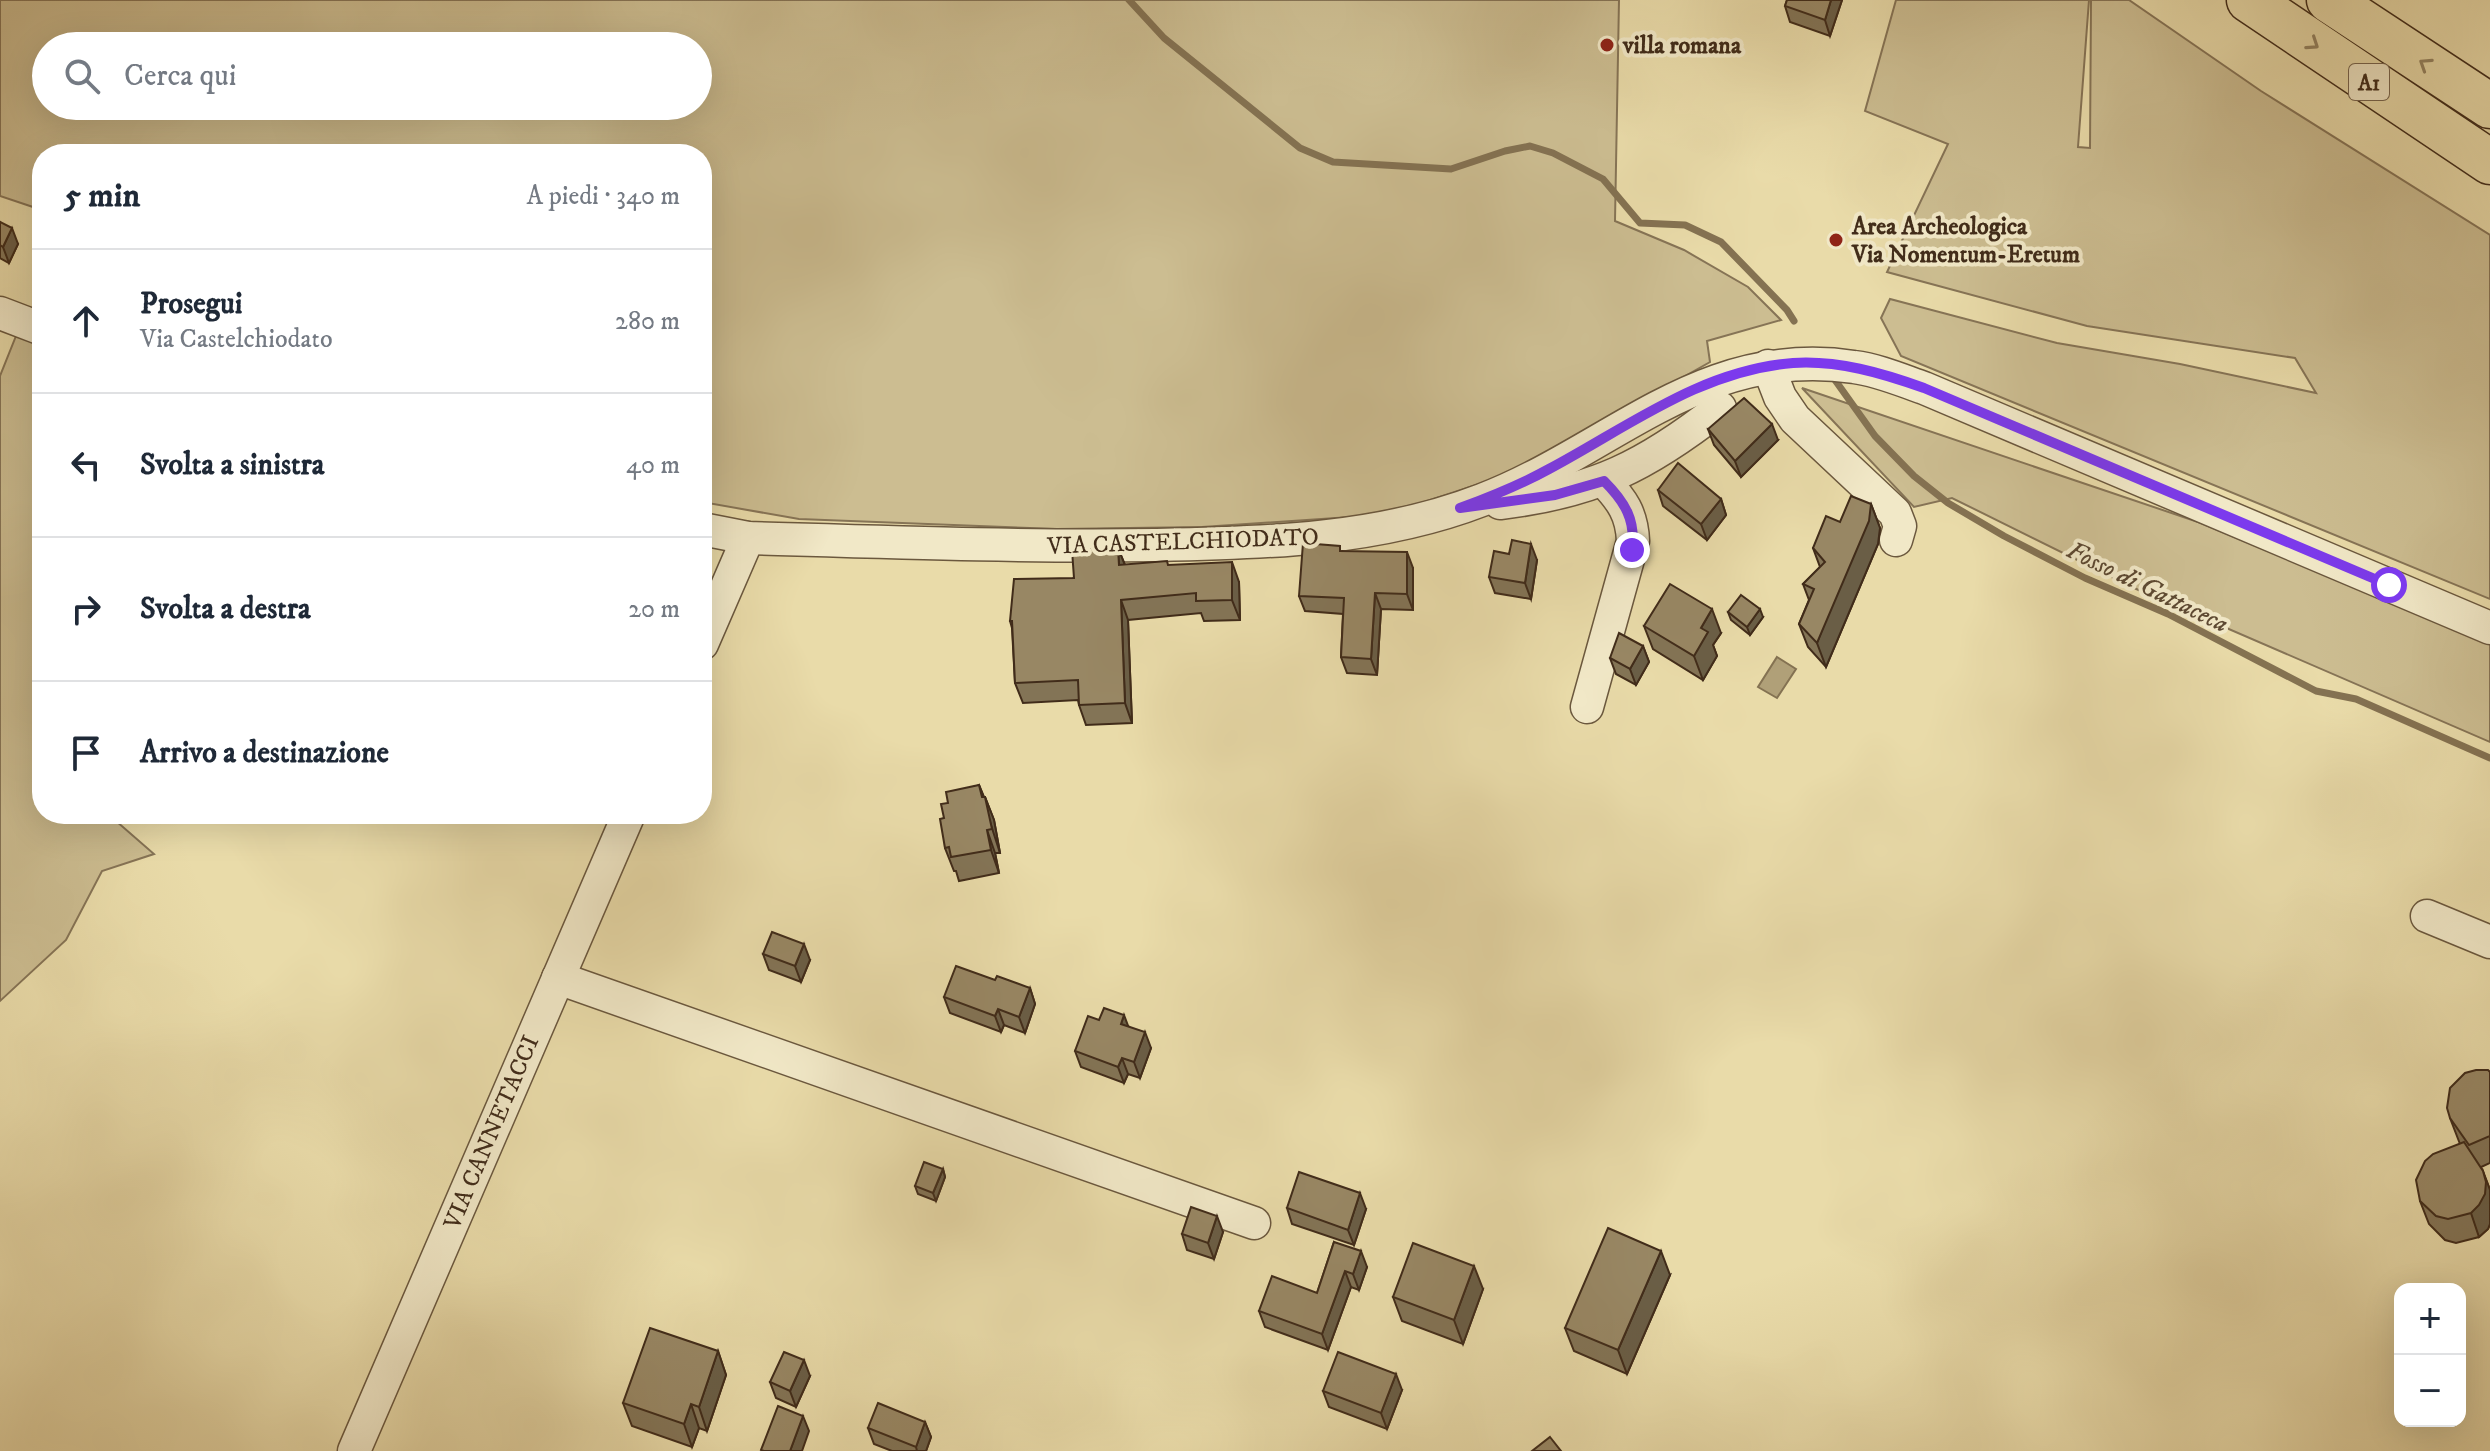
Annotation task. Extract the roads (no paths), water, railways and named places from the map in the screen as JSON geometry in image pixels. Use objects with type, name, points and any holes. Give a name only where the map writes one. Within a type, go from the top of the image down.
[{"type":"highway","name":"A1","points":[[2249,0],[2490,162]]},
{"type":"highway","name":"A1","points":[[2329,0],[2490,106]]},
{"type":"street","points":[[2,320],[32,327]]},
{"type":"street","name":"VIA CASTELCHIODATO","points":[[712,531],[748,538],[1053,547],[1227,544],[1362,531],[1404,524],[1504,491],[1696,387],[1740,372],[1795,363],[1856,367],[1924,388],[2490,628]]},
{"type":"street","points":[[1768,366],[1780,397],[1795,419],[1895,513],[1900,526],[1896,540]]},
{"type":"street","points":[[1460,508],[1555,495],[1604,481],[1655,455],[1720,408]]},
{"type":"street","points":[[1587,707],[1633,541],[1628,510],[1604,481]]},
{"type":"street","points":[[712,621],[748,538]]},
{"type":"street","name":"VIA CANNETACCI","points":[[354,1451],[625,824]]},
{"type":"street","points":[[2427,916],[2490,942]]},
{"type":"street","points":[[558,978],[1254,1223]]},
{"type":"waterway","points":[[1129,0],[1164,38],[1300,148],[1333,162],[1451,169],[1530,146],[1553,153],[1603,179],[1640,223],[1685,225],[1721,242],[1794,321]]},
{"type":"waterway","name":"Fosso di Gattaceca","points":[[1835,380],[1875,436],[1914,476],[1948,503],[2004,536],[2085,578],[2168,614],[2316,691],[2356,699],[2490,758]]},
{"type":"place","name":"villa romana","points":[[1607,45]]},
{"type":"place","name":"Area Archeologica Via Nomentum-Eretum","points":[[1836,240]]}]
